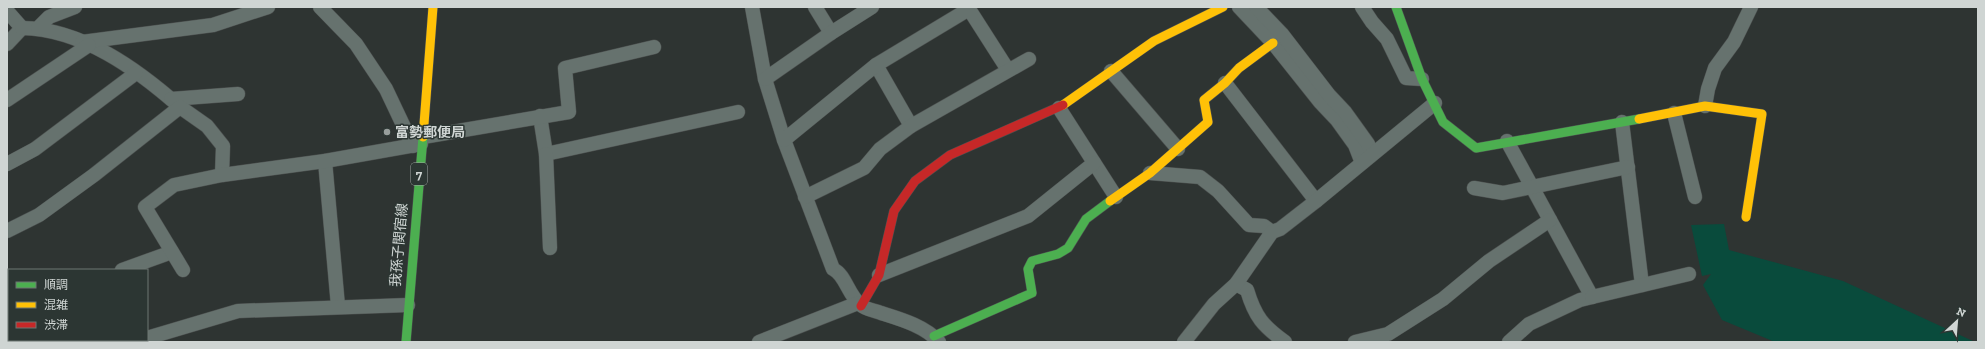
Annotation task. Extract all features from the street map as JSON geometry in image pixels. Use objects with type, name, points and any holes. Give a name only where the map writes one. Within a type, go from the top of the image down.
[{"type":"street","points":[[38,28],[49,16],[75,7]]},
{"type":"street","points":[[7,100],[86,43],[213,25],[268,7]]},
{"type":"street","points":[[320,7],[356,44],[419,142]]},
{"type":"street","name":"我孫子関宿線","points":[[406,342],[419,142],[433,7]]},
{"type":"street","points":[[752,7],[765,79],[784,140],[833,269],[838,271],[850,294],[860,305],[905,322],[936,339],[1032,293],[1028,269],[1032,261],[1058,254],[1068,248],[1086,219],[1150,173],[1178,150],[1208,122],[1204,100],[1225,83],[1239,68],[1273,43]]},
{"type":"street","points":[[815,7],[831,33]]},
{"type":"street","points":[[765,79],[831,33],[872,7]]},
{"type":"street","points":[[758,342],[860,305],[878,275],[894,211],[915,181],[950,155],[1059,108],[1154,41],[1223,7]]},
{"type":"street","points":[[1239,7],[1273,43],[1320,102],[1337,120],[1367,159]]},
{"type":"street","points":[[1256,7],[1282,34],[1329,95],[1345,112],[1368,144],[1367,159]]},
{"type":"street","points":[[1362,7],[1372,22],[1387,39],[1406,78],[1422,79]]},
{"type":"street","points":[[1396,7],[1422,79],[1443,122],[1476,148],[1508,141],[1674,113],[1705,106],[1762,114],[1746,217]]},
{"type":"street","points":[[1705,106],[1714,68],[1734,42],[1751,7]]},
{"type":"street","points":[[784,140],[876,65],[969,9],[1008,70]]},
{"type":"street","points":[[7,11],[22,28]]},
{"type":"street","points":[[7,44],[22,28],[38,28],[72,37],[111,56],[207,126],[223,146],[222,175]]},
{"type":"street","points":[[183,270],[145,207],[174,186],[222,175],[325,161],[540,116],[569,112],[565,68],[654,47]]},
{"type":"street","points":[[805,197],[864,168],[880,149],[911,126],[1029,59]]},
{"type":"street","points":[[876,65],[911,126]]},
{"type":"street","points":[[1111,71],[1178,150]]},
{"type":"street","points":[[7,164],[36,148],[136,73]]},
{"type":"street","points":[[1225,83],[1316,201]]},
{"type":"street","points":[[7,231],[39,215],[94,175],[176,103],[238,94]]},
{"type":"street","points":[[1184,342],[1214,304],[1236,284],[1272,232],[1280,229],[1316,201],[1435,104]]},
{"type":"street","points":[[1059,108],[1116,197]]},
{"type":"street","points":[[546,154],[738,112]]},
{"type":"street","points":[[1674,113],[1695,197]]},
{"type":"street","points":[[540,116],[546,154],[550,248]]},
{"type":"street","points":[[1622,122],[1642,285]]},
{"type":"street","points":[[1508,141],[1592,297]]},
{"type":"street","points":[[325,161],[338,306]]},
{"type":"street","points":[[878,275],[1028,216],[1094,163]]},
{"type":"street","points":[[1474,188],[1503,193],[1628,167]]},
{"type":"street","points":[[1150,173],[1200,177],[1218,191],[1249,225],[1264,226],[1272,232]]},
{"type":"street","points":[[1356,342],[1394,337],[1443,299],[1489,260],[1550,220]]},
{"type":"street","points":[[125,269],[172,252]]},
{"type":"street","points":[[1509,342],[1529,324],[1580,300],[1689,274]]},
{"type":"street","points":[[1236,284],[1247,290],[1253,310],[1268,329],[1285,342]]},
{"type":"street","points":[[148,338],[174,336],[238,311],[338,306],[408,305]]},
{"type":"green space","points":[[1724,224],[1729,250],[1843,281],[1975,342],[1775,342],[1722,320],[1703,285],[1711,274],[1702,276],[1691,225]]},
{"type":"traffic: fast","points":[[1396,7],[1422,79],[1443,122],[1476,148],[1639,119]]},
{"type":"traffic: fast","points":[[406,342],[423,137]]},
{"type":"traffic: fast","points":[[934,336],[1032,293],[1028,269],[1032,261],[1058,254],[1068,248],[1086,219],[1110,201]]},
{"type":"traffic: slow","points":[[423,137],[433,7]]},
{"type":"traffic: slow","points":[[1063,105],[1154,41],[1223,7]]},
{"type":"traffic: slow","points":[[1110,201],[1150,173],[1208,122],[1204,100],[1225,83],[1239,68],[1273,43]]},
{"type":"traffic: slow","points":[[1639,119],[1705,106],[1762,114],[1746,217]]},
{"type":"traffic: jam","points":[[861,306],[879,275],[894,211],[915,181],[950,155],[1063,105]]},
{"type":"place","name":"富勢郵便局","points":[[387,132]]}]
